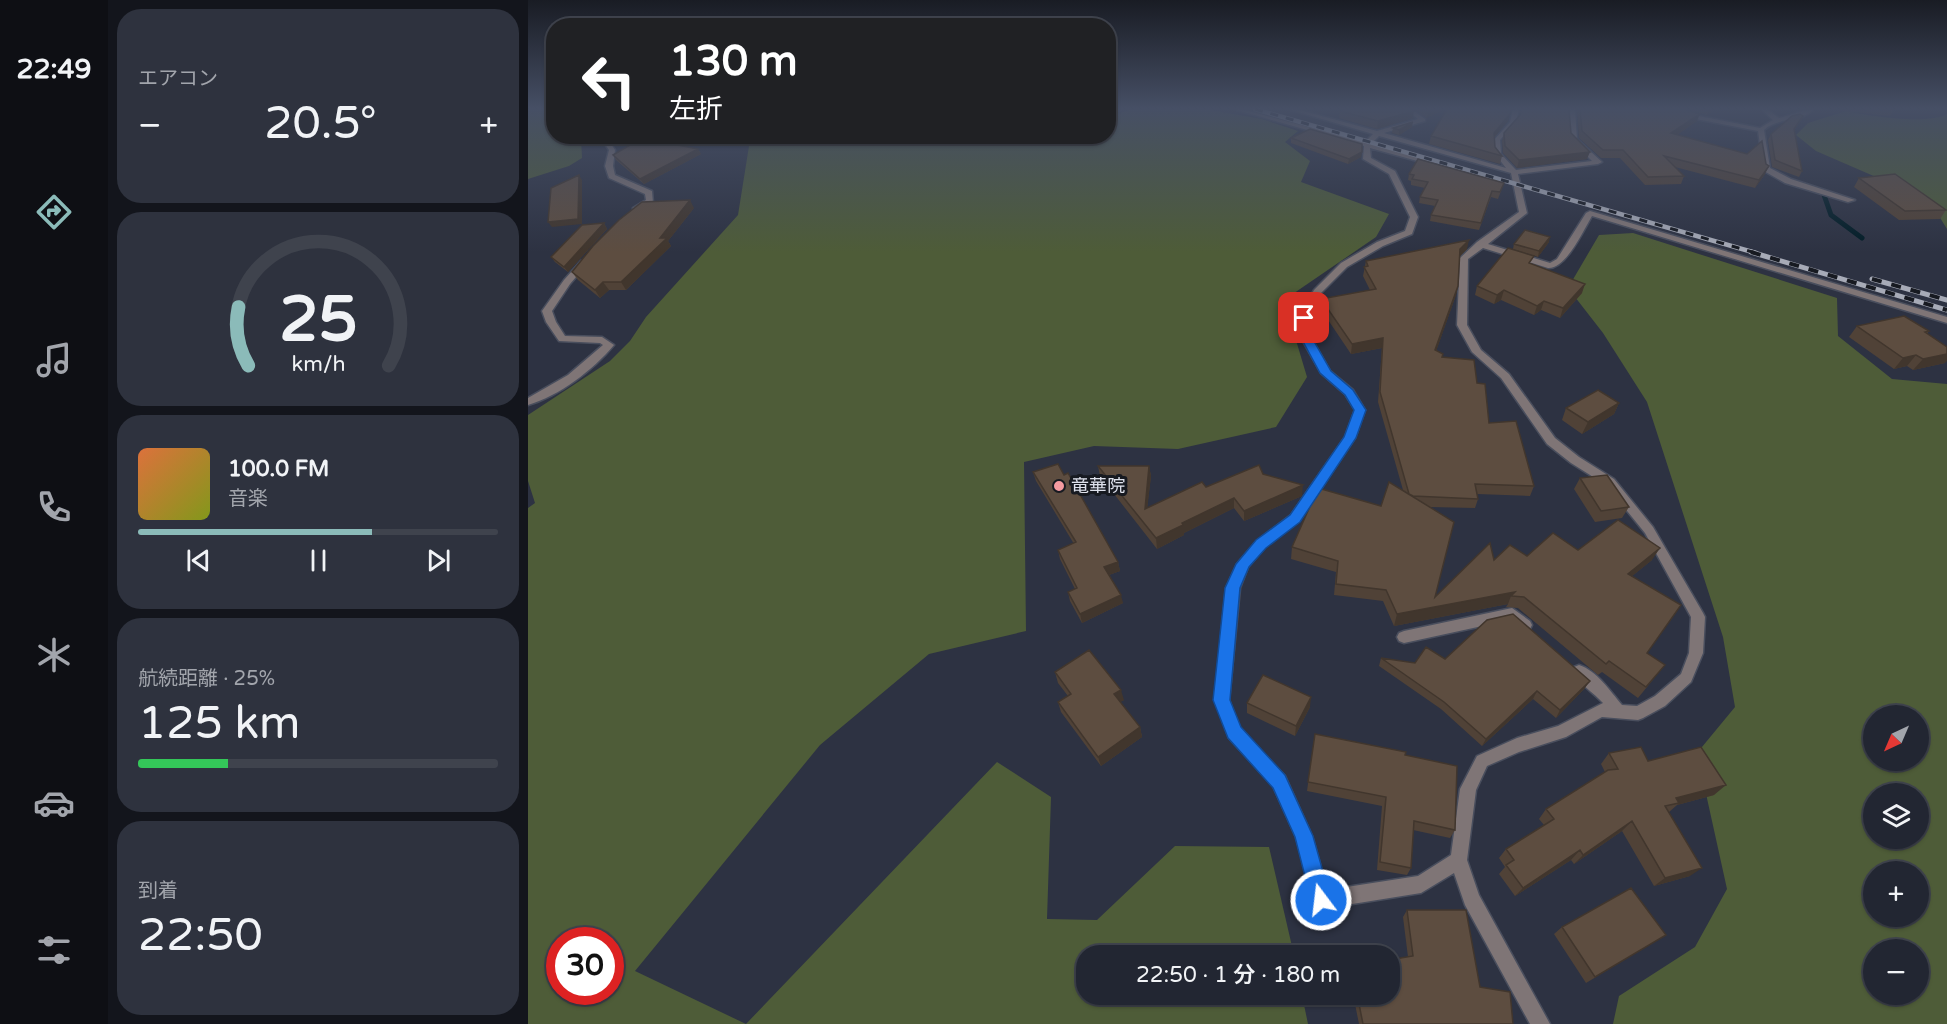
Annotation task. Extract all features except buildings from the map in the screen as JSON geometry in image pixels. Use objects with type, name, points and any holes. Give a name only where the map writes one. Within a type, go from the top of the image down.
[{"type":"street","points":[[611,157],[609,166],[612,176],[649,193],[650,201],[629,214]]},
{"type":"street","points":[[1366,157],[1366,159],[1392,172],[1414,216],[1409,232],[1380,244],[1344,264],[1317,292],[1304,318],[1305,336],[1326,373],[1349,392],[1360,410],[1350,438],[1295,518],[1261,544],[1243,564],[1233,588],[1222,700],[1234,733],[1279,781],[1304,836],[1321,900],[1421,884],[1459,860]]},
{"type":"street","points":[[1409,157],[1442,167]]},
{"type":"street","points":[[1461,157],[1514,172],[1598,162],[1592,157]]},
{"type":"street","points":[[1500,157],[1514,172],[1512,187],[1523,213],[1464,258],[1462,325],[1477,352],[1505,376],[1551,441],[1575,460],[1610,482],[1649,531],[1698,617],[1696,653],[1686,678],[1660,701],[1638,713],[1601,710],[1561,732],[1517,745],[1482,761],[1468,789],[1459,860],[1471,900],[1540,1024]]},
{"type":"street","points":[[1765,157],[1767,169],[1776,176],[1819,192],[1851,200]]},
{"type":"street","points":[[1480,244],[1551,266],[1560,261],[1590,213],[1947,320]]},
{"type":"street","points":[[528,402],[556,387],[609,345],[602,340],[562,339],[547,311],[567,282],[593,253]]},
{"type":"street","points":[[1404,637],[1512,614],[1538,636]]},
{"type":"street","points":[[1564,658],[1598,687],[1618,711]]},
{"type":"green space","points":[[528,157],[582,157],[569,166],[528,179]]},
{"type":"green space","points":[[747,157],[1304,157],[1310,161],[1301,182],[1389,214],[1376,237],[1284,300],[1307,377],[1276,427],[1178,449],[1094,446],[1024,462],[1026,631],[929,654],[820,745],[635,971],[746,1024],[528,1024],[528,508],[535,503],[528,481],[528,415],[610,361],[630,341],[646,317],[738,215]]},
{"type":"green space","points":[[1829,157],[1947,157],[1947,229],[1929,200]]},
{"type":"green space","points":[[1633,233],[1837,298],[1838,336],[1892,379],[1947,384],[1947,1024],[1613,1024],[1619,996],[1695,947],[1727,889],[1697,753],[1735,707],[1723,637],[1647,402],[1603,333],[1568,288],[1599,235]]},
{"type":"green space","points":[[997,762],[1051,797],[1047,919],[1097,920],[1175,846],[1269,847],[1292,945],[1076,945],[1076,1005],[1304,1005],[1308,1024],[746,1024]]},
{"type":"waterway","points":[[1824,195],[1831,215],[1862,238]]},
{"type":"railway","points":[[1421,157],[1756,253]]},
{"type":"railway","points":[[1751,252],[1947,310]]},
{"type":"railway","points":[[1872,279],[1947,300]]},
{"type":"place","name":"竜華院","points":[[1059,486]]},
{"type":"route","points":[[1304,318],[1305,336],[1326,373],[1349,392],[1360,410],[1350,438],[1295,518],[1261,544],[1243,564],[1233,588],[1222,700],[1234,733],[1279,781],[1304,836],[1321,900]]}]
